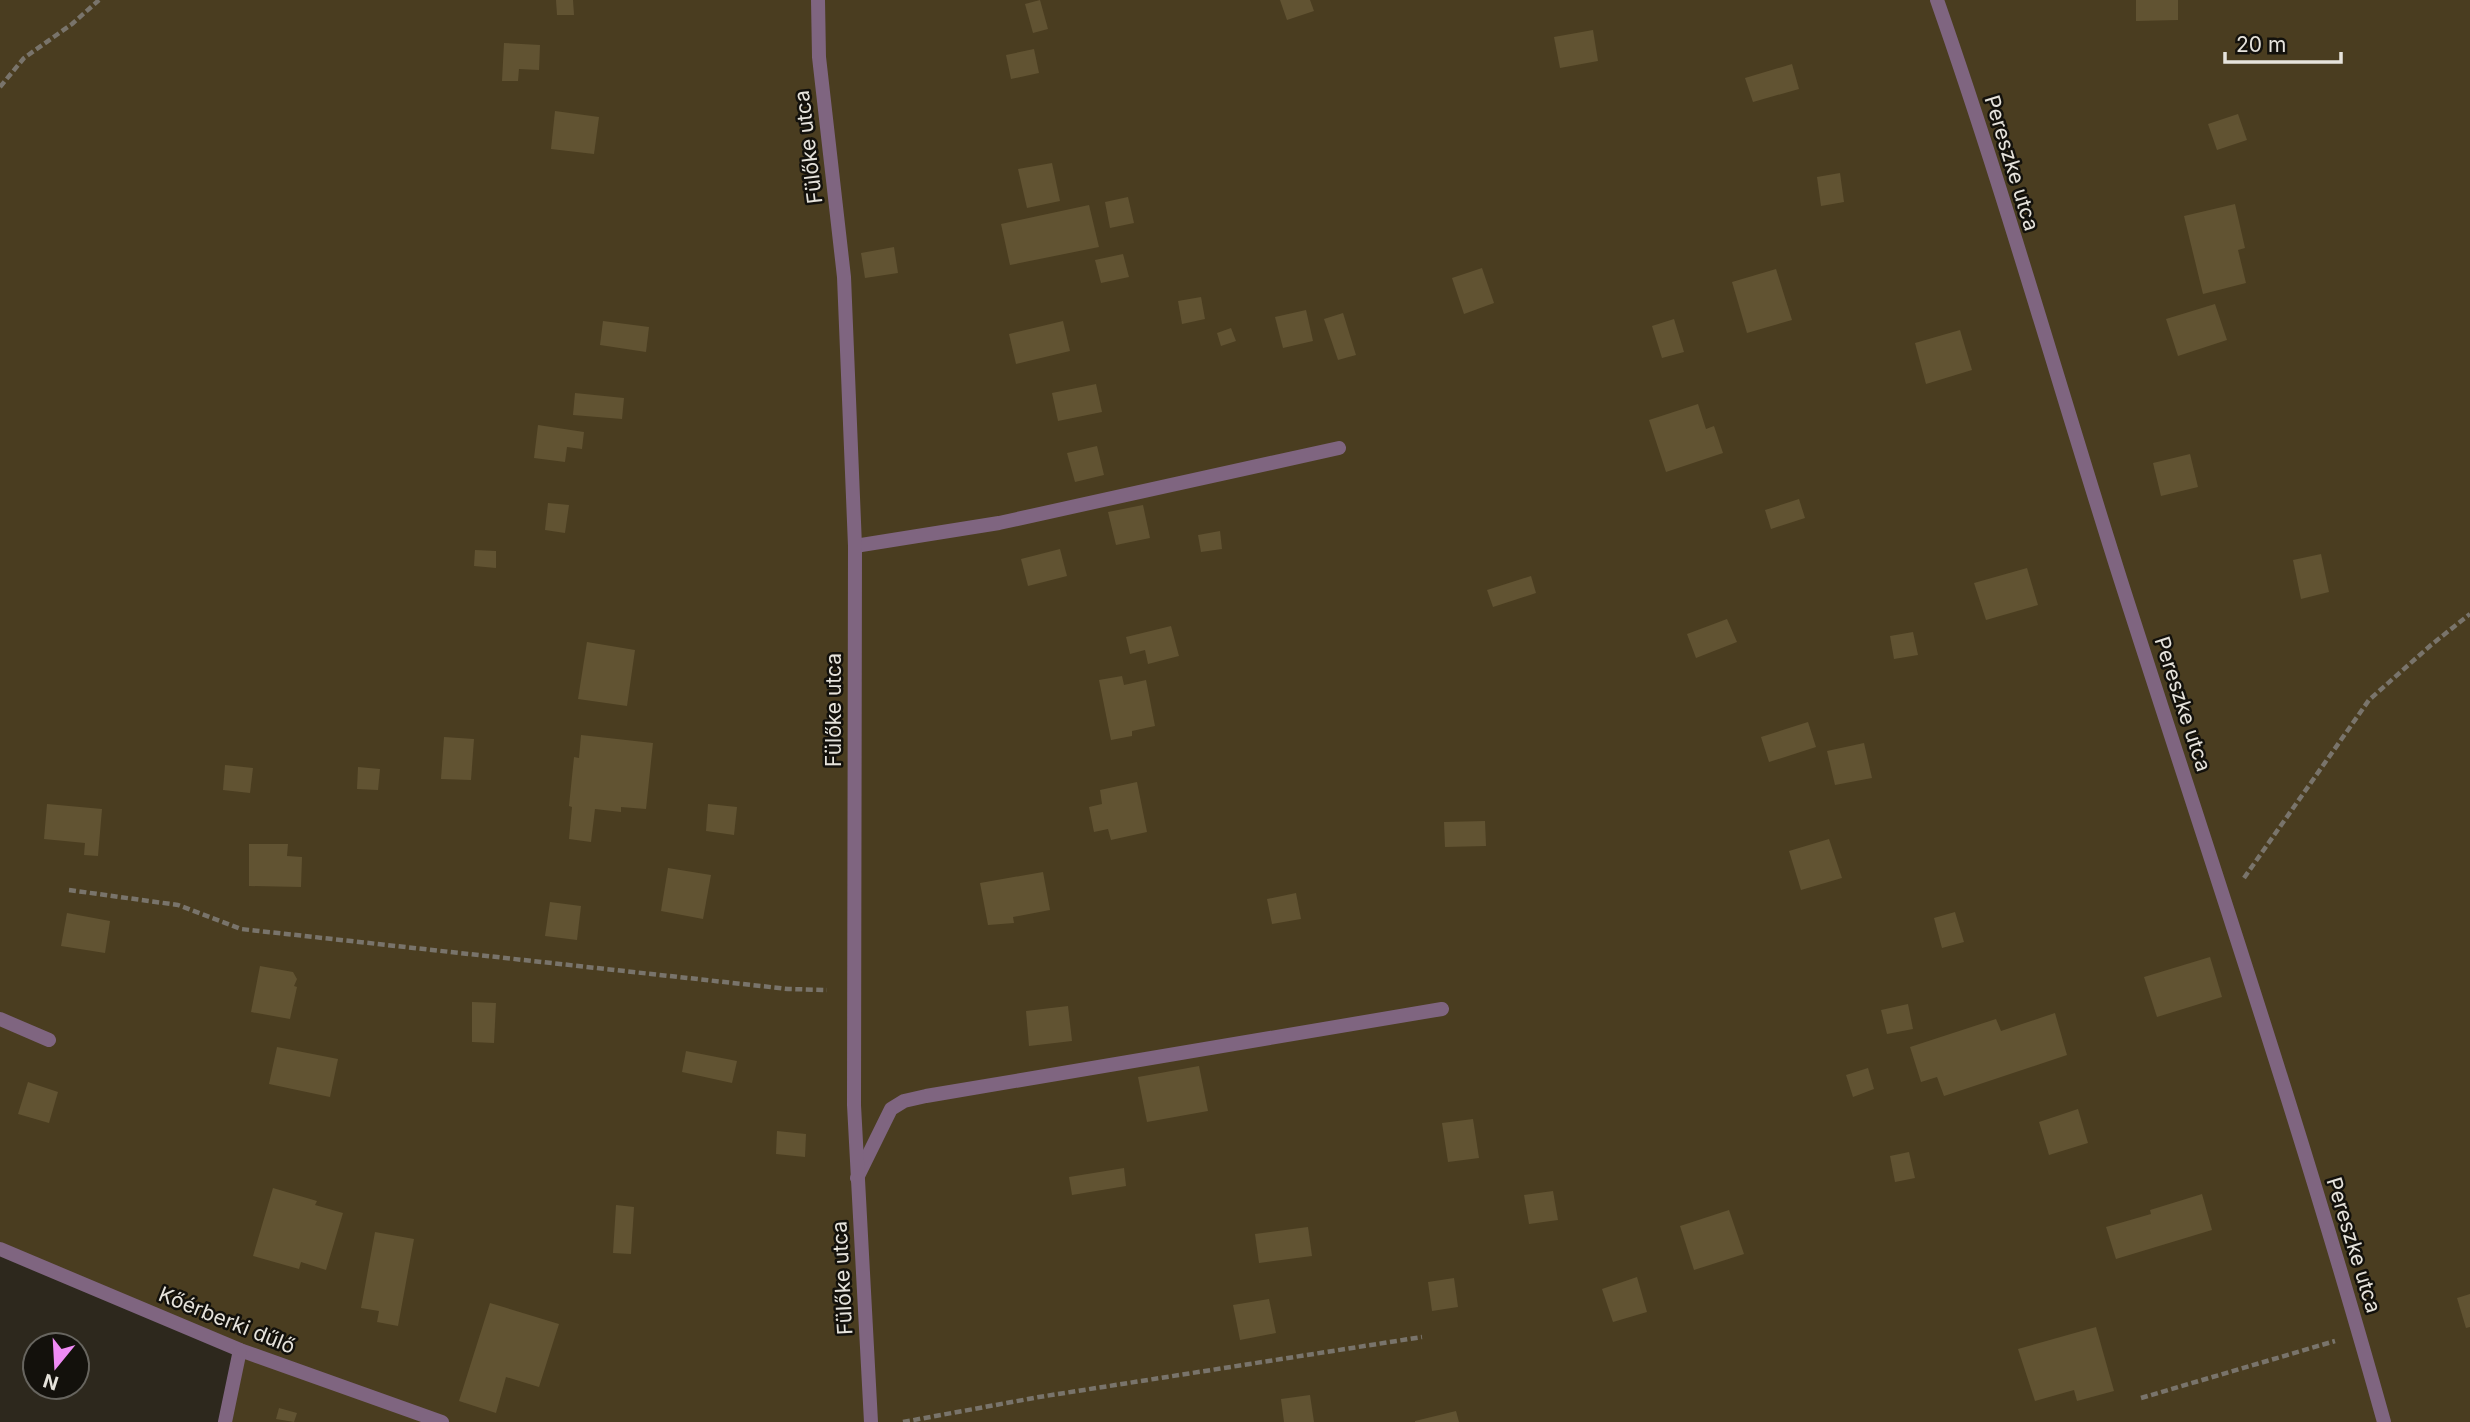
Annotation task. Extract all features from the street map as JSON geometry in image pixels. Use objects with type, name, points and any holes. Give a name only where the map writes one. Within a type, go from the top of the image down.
[{"type":"street","name":"Fülőke utca","points":[[818,0],[819,57],[844,277],[855,546],[853,990],[857,1178],[871,1422]]},
{"type":"street","name":"Pereszke utca","points":[[1937,0],[2295,1121],[2384,1422]]},
{"type":"street","points":[[855,546],[999,523],[1339,448]]},
{"type":"street","points":[[857,1178],[891,1108],[904,1101],[1442,1009]]},
{"type":"street","points":[[0,1018],[49,1040]]},
{"type":"street","name":"Kőérberki dűlő","points":[[0,1250],[240,1350],[442,1422]]},
{"type":"street","points":[[225,1422],[240,1350]]},
{"type":"path","points":[[0,88],[24,58],[72,24],[99,0]]},
{"type":"path","points":[[2225,904],[2369,700],[2470,614]]},
{"type":"path","points":[[69,890],[178,905],[242,929],[788,989],[853,990]]},
{"type":"path","points":[[2141,1398],[2360,1334]]},
{"type":"path","points":[[903,1422],[1039,1397],[1422,1337]]},
{"type":"shaded area","points":[[0,0],[2470,0],[2470,1422],[225,1422],[239,1350],[0,1249]]},
{"type":"building","points":[[556,0],[573,0],[574,15],[557,15]]},
{"type":"building","points":[[1040,0],[1048,29],[1033,33],[1025,4]]},
{"type":"building","points":[[1280,0],[1310,0],[1314,11],[1287,20]]},
{"type":"building","points":[[2136,0],[2178,0],[2178,20],[2136,21]]},
{"type":"building","points":[[1593,30],[1598,61],[1560,68],[1554,37]]},
{"type":"building","points":[[504,43],[540,45],[539,70],[519,69],[518,81],[502,81]]},
{"type":"building","points":[[1034,49],[1039,73],[1011,79],[1006,55]]},
{"type":"building","points":[[1792,64],[1799,89],[1753,102],[1745,78]]},
{"type":"building","points":[[555,111],[599,117],[594,154],[551,149]]},
{"type":"building","points":[[2238,114],[2247,140],[2217,150],[2208,124]]},
{"type":"building","points":[[1052,163],[1060,201],[1027,208],[1018,169]]},
{"type":"building","points":[[1840,173],[1844,202],[1821,206],[1817,177]]},
{"type":"building","points":[[1128,197],[1134,223],[1110,228],[1105,202]]},
{"type":"building","points":[[2235,204],[2245,248],[2238,250],[2246,283],[2203,294],[2184,216]]},
{"type":"building","points":[[1089,205],[1099,247],[1010,265],[1001,224]]},
{"type":"building","points":[[894,247],[898,273],[865,278],[861,253]]},
{"type":"building","points":[[1123,254],[1129,277],[1101,283],[1095,260]]},
{"type":"building","points":[[1482,268],[1494,303],[1464,314],[1452,278]]},
{"type":"building","points":[[1776,269],[1792,320],[1747,333],[1732,282]]},
{"type":"building","points":[[1201,297],[1205,319],[1182,324],[1178,301]]},
{"type":"building","points":[[2215,304],[2227,340],[2178,356],[2166,319]]},
{"type":"building","points":[[1306,310],[1313,341],[1283,348],[1275,317]]},
{"type":"building","points":[[1343,313],[1356,355],[1338,360],[1324,319]]},
{"type":"building","points":[[1674,319],[1684,352],[1662,358],[1652,326]]},
{"type":"building","points":[[603,321],[649,327],[646,352],[600,345]]},
{"type":"building","points":[[1063,321],[1070,351],[1016,364],[1009,334]]},
{"type":"building","points":[[1231,328],[1236,341],[1221,346],[1217,333]]},
{"type":"building","points":[[1960,330],[1972,370],[1926,384],[1915,343]]},
{"type":"building","points":[[1096,384],[1102,412],[1058,421],[1052,393]]},
{"type":"building","points":[[575,393],[624,398],[622,419],[573,415]]},
{"type":"building","points":[[1698,404],[1706,429],[1714,426],[1723,453],[1666,472],[1649,420]]},
{"type":"building","points":[[538,425],[584,432],[582,449],[567,447],[565,462],[534,458]]},
{"type":"building","points":[[1097,446],[1104,475],[1075,482],[1067,453]]},
{"type":"building","points":[[2190,454],[2198,487],[2161,496],[2153,463]]},
{"type":"building","points":[[1799,499],[1805,518],[1771,529],[1765,510]]},
{"type":"building","points":[[548,503],[569,505],[565,533],[545,530]]},
{"type":"building","points":[[1143,505],[1150,538],[1116,545],[1108,512]]},
{"type":"building","points":[[1220,531],[1222,549],[1201,552],[1198,535]]},
{"type":"building","points":[[1060,549],[1067,576],[1028,586],[1021,559]]},
{"type":"building","points":[[475,550],[496,551],[496,568],[474,566]]},
{"type":"building","points":[[2321,554],[2329,592],[2301,599],[2293,560]]},
{"type":"building","points":[[2027,568],[2038,605],[1986,620],[1974,583]]},
{"type":"building","points":[[1531,576],[1536,593],[1493,607],[1487,590]]},
{"type":"building","points":[[1727,619],[1737,642],[1696,658],[1687,634]]},
{"type":"building","points":[[1171,626],[1179,656],[1148,664],[1145,650],[1130,654],[1126,637]]},
{"type":"building","points":[[1913,632],[1918,655],[1894,659],[1890,636]]},
{"type":"building","points":[[587,642],[635,650],[627,706],[578,699]]},
{"type":"building","points":[[1122,676],[1124,685],[1146,680],[1155,726],[1132,731],[1132,736],[1111,740],[1099,680]]},
{"type":"building","points":[[1808,722],[1816,747],[1769,762],[1761,737]]},
{"type":"building","points":[[581,735],[653,743],[646,809],[621,807],[621,812],[595,809],[591,842],[569,839],[574,757],[579,758]]},
{"type":"building","points":[[444,737],[474,739],[471,780],[441,779]]},
{"type":"building","points":[[1864,743],[1872,778],[1835,785],[1827,751]]},
{"type":"building","points":[[225,765],[253,768],[250,793],[223,790]]},
{"type":"building","points":[[358,767],[380,769],[378,790],[357,789]]},
{"type":"building","points":[[1137,782],[1147,832],[1111,840],[1108,829],[1094,832],[1089,807],[1102,804],[1100,790]]},
{"type":"building","points":[[47,804],[102,809],[98,856],[84,855],[85,843],[44,839]]},
{"type":"building","points":[[708,804],[737,807],[734,835],[706,831]]},
{"type":"building","points":[[1485,821],[1486,846],[1445,847],[1444,822]]},
{"type":"building","points":[[1829,839],[1842,878],[1801,890],[1789,851]]},
{"type":"building","points":[[249,844],[288,844],[287,856],[302,857],[301,887],[249,886]]},
{"type":"building","points":[[668,868],[711,875],[703,919],[661,911]]},
{"type":"building","points":[[1043,872],[1050,910],[1013,917],[1014,923],[988,925],[980,883]]},
{"type":"building","points":[[1296,893],[1301,919],[1272,924],[1267,899]]},
{"type":"building","points":[[550,902],[581,906],[577,940],[545,936]]},
{"type":"building","points":[[1955,912],[1964,942],[1942,948],[1934,918]]},
{"type":"building","points":[[67,913],[110,921],[105,953],[61,946]]},
{"type":"building","points":[[2210,957],[2222,997],[2157,1017],[2144,977]]},
{"type":"building","points":[[260,966],[293,972],[297,979],[290,1019],[251,1012]]},
{"type":"building","points":[[472,1002],[496,1003],[494,1043],[472,1042]]},
{"type":"building","points":[[1908,1004],[1913,1029],[1887,1034],[1881,1010]]},
{"type":"building","points":[[1068,1006],[1072,1041],[1029,1046],[1026,1011]]},
{"type":"building","points":[[2055,1013],[2067,1055],[1944,1096],[1937,1077],[1921,1082],[1910,1047],[1996,1019],[2001,1031]]},
{"type":"building","points":[[277,1047],[338,1059],[330,1097],[269,1084]]},
{"type":"building","points":[[686,1051],[737,1061],[732,1083],[682,1072]]},
{"type":"building","points":[[1199,1066],[1208,1111],[1147,1122],[1138,1077]]},
{"type":"building","points":[[1868,1068],[1874,1089],[1853,1097],[1846,1075]]},
{"type":"building","points":[[28,1082],[58,1092],[49,1123],[18,1114]]},
{"type":"building","points":[[2078,1109],[2088,1143],[2049,1155],[2039,1122]]},
{"type":"building","points":[[1473,1119],[1479,1158],[1448,1162],[1442,1123]]},
{"type":"building","points":[[777,1131],[806,1134],[805,1157],[776,1154]]},
{"type":"building","points":[[1909,1152],[1915,1178],[1895,1182],[1890,1156]]},
{"type":"building","points":[[1124,1168],[1126,1186],[1072,1195],[1069,1177]]},
{"type":"building","points":[[273,1188],[317,1201],[315,1205],[343,1213],[326,1270],[301,1262],[299,1269],[253,1256]]},
{"type":"building","points":[[1553,1191],[1558,1220],[1529,1224],[1524,1195]]},
{"type":"building","points":[[2202,1194],[2212,1230],[2116,1259],[2106,1227],[2151,1214],[2150,1210]]},
{"type":"building","points":[[616,1205],[634,1207],[631,1254],[613,1253]]},
{"type":"building","points":[[1729,1210],[1744,1254],[1694,1270],[1680,1226]]},
{"type":"building","points":[[1308,1227],[1312,1256],[1259,1263],[1255,1234]]},
{"type":"building","points":[[375,1232],[414,1239],[398,1326],[377,1322],[379,1311],[361,1308]]},
{"type":"building","points":[[1637,1277],[1647,1312],[1613,1322],[1602,1289]]},
{"type":"building","points":[[1454,1278],[1458,1307],[1432,1311],[1428,1282]]},
{"type":"building","points":[[2470,1294],[2470,1327],[2466,1328],[2457,1298]]},
{"type":"building","points":[[1269,1299],[1276,1333],[1240,1340],[1233,1305]]},
{"type":"building","points":[[490,1303],[559,1324],[539,1387],[506,1377],[496,1413],[459,1401]]},
{"type":"building","points":[[2096,1327],[2114,1391],[2077,1401],[2074,1390],[2035,1401],[2018,1349]]},
{"type":"building","points":[[1310,1395],[1314,1422],[1284,1422],[1281,1399]]},
{"type":"building","points":[[279,1408],[297,1413],[294,1422],[276,1419]]},
{"type":"building","points":[[1456,1411],[1459,1422],[1415,1422],[1415,1421]]}]
